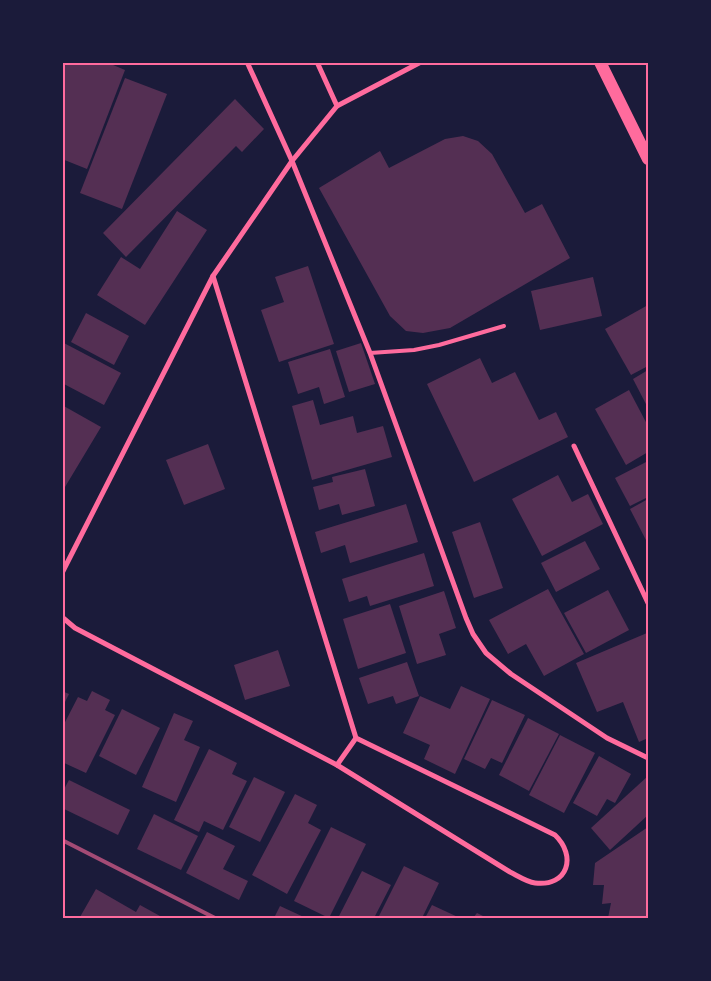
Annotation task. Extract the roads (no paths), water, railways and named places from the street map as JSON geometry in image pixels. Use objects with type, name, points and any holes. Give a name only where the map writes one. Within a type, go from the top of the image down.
[{"type":"main road","points":[[600,62],[648,159]]},
{"type":"street","points":[[247,62],[292,161],[370,353],[473,634],[486,653],[510,674],[606,738],[648,758]]},
{"type":"street","points":[[317,62],[337,106]]},
{"type":"street","points":[[62,573],[213,276],[292,161],[337,106],[421,62]]},
{"type":"street","points":[[62,617],[75,628],[337,765],[519,876],[534,883],[546,882],[559,878],[566,869],[568,862],[566,849],[555,835],[356,738],[213,276]]},
{"type":"street","points":[[574,446],[648,603]]},
{"type":"street","points":[[337,765],[356,738]]},
{"type":"lane","points":[[370,353],[414,350],[439,345],[504,326]]},
{"type":"railway","points":[[62,840],[215,918]]}]
